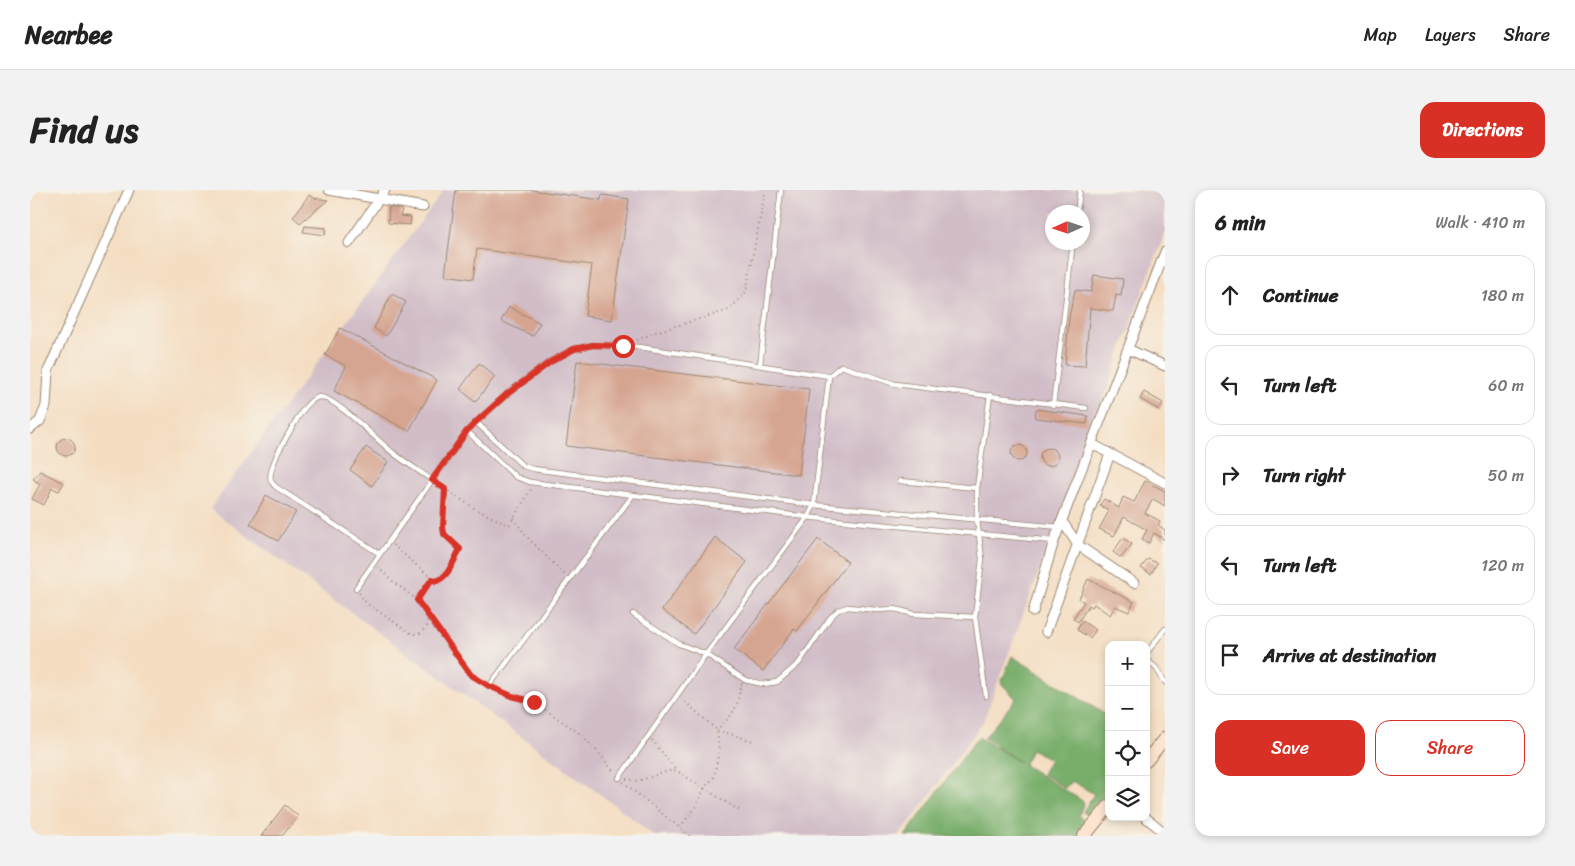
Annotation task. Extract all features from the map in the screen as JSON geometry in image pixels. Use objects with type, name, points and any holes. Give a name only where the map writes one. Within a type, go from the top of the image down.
[{"type":"main road","points":[[1150,756],[1165,738]]},
{"type":"main road","points":[[1084,836],[1105,811]]},
{"type":"street","points":[[30,429],[40,422],[46,406],[48,371],[129,190]]},
{"type":"street","points":[[329,190],[423,207]]},
{"type":"street","points":[[349,243],[385,190]]},
{"type":"street","points":[[1032,612],[1054,541],[1165,252]]},
{"type":"street","points":[[1128,349],[1165,366]]},
{"type":"street","points":[[1092,444],[1165,483]]},
{"type":"street","points":[[1046,632],[1110,454]]},
{"type":"street","points":[[1061,524],[1078,544],[1134,583]]},
{"type":"street","points":[[1150,821],[1165,833]]},
{"type":"lane","points":[[760,365],[781,190]]},
{"type":"lane","points":[[1078,205],[1080,190]]},
{"type":"lane","points":[[1053,404],[1072,250]]},
{"type":"lane","points":[[356,588],[467,431],[521,383],[550,362],[574,349],[593,345],[639,347],[829,376]]},
{"type":"lane","points":[[619,778],[706,654],[808,517],[814,505],[829,376],[841,366],[895,384],[1086,408]]},
{"type":"lane","points":[[986,696],[975,617],[982,559],[977,520],[977,488],[990,395]]},
{"type":"lane","points":[[380,554],[276,487],[271,481],[276,454],[303,411],[312,400],[320,397],[328,399],[362,425],[390,450],[432,480]]},
{"type":"lane","points":[[476,422],[523,466],[533,469],[814,505],[977,520],[1061,524]]},
{"type":"lane","points":[[467,431],[516,477],[535,482],[808,517],[1054,541]]},
{"type":"lane","points":[[900,481],[977,488]]},
{"type":"lane","points":[[489,686],[632,495]]},
{"type":"lane","points":[[634,614],[679,644],[706,654],[746,680],[763,684],[777,682],[799,663],[830,618],[838,610],[848,607],[877,610],[895,609],[914,614],[975,617]]},
{"type":"lane","points":[[1150,649],[1165,628]]},
{"type":"lane","points":[[1150,663],[1164,677]]},
{"type":"path","points":[[623,346],[656,332],[730,310],[746,292],[765,192]]},
{"type":"path","points":[[432,480],[477,510],[509,525],[535,482]]},
{"type":"path","points":[[389,542],[432,579],[440,580],[448,571],[460,549],[444,534],[445,489]]},
{"type":"path","points":[[513,518],[526,536],[569,579]]},
{"type":"path","points":[[374,563],[391,580],[417,600],[471,675],[489,686],[512,696],[534,702],[582,735],[598,751],[619,778],[690,836]]},
{"type":"path","points":[[417,600],[432,579]]},
{"type":"path","points":[[356,588],[366,603],[412,634],[420,633],[427,626],[428,617]]},
{"type":"path","points":[[716,730],[731,716],[739,700],[740,685],[746,680]]},
{"type":"path","points":[[678,696],[716,730],[753,741]]},
{"type":"path","points":[[680,827],[695,808],[704,789],[714,777],[719,751],[716,730]]},
{"type":"path","points":[[649,736],[677,771],[740,811]]},
{"type":"path","points":[[619,778],[638,781],[677,771]]},
{"type":"shaded area","points":[[444,190],[1135,190],[1165,194],[1165,232],[983,722],[910,822],[897,836],[654,836],[616,806],[210,509]]},
{"type":"green space","points":[[1012,656],[1105,714],[1105,804],[1093,819],[1083,812],[1094,794],[1072,781],[1065,788],[1042,774],[1050,759],[1031,749],[1024,765],[1084,802],[1079,815],[1088,824],[1078,836],[905,836],[978,737],[1020,762],[984,738],[1016,699],[1001,683]]},
{"type":"building","points":[[456,190],[532,190],[601,200],[602,195],[629,199],[612,320],[585,316],[592,265],[477,249],[473,279],[445,275]]},
{"type":"building","points":[[309,195],[314,198],[328,200],[300,223],[293,217]]},
{"type":"building","points":[[389,207],[402,210],[400,216],[411,217],[410,225],[388,223]]},
{"type":"building","points":[[305,226],[326,228],[325,235],[303,232]]},
{"type":"building","points":[[1094,275],[1123,279],[1121,296],[1116,295],[1113,311],[1090,308],[1085,366],[1065,365],[1069,317],[1075,290],[1091,292]]},
{"type":"building","points":[[392,294],[406,302],[386,336],[374,328]]},
{"type":"building","points":[[509,307],[540,323],[533,336],[501,321]]},
{"type":"building","points":[[340,328],[437,380],[409,431],[334,391],[346,366],[325,355]]},
{"type":"building","points":[[577,361],[809,389],[799,475],[566,446]]},
{"type":"building","points":[[479,363],[495,377],[475,402],[460,389]]},
{"type":"building","points":[[1144,392],[1163,403],[1159,410],[1140,399]]},
{"type":"building","points":[[1036,409],[1088,416],[1087,424],[1035,418]]},
{"type":"building","points":[[62,438],[70,438],[75,443],[73,454],[62,456],[57,451],[57,443]]},
{"type":"building","points":[[1019,445],[1025,447],[1027,453],[1025,459],[1019,461],[1013,459],[1011,453],[1013,447]]},
{"type":"building","points":[[366,447],[388,462],[372,486],[350,470]]},
{"type":"building","points":[[1049,448],[1055,451],[1058,457],[1055,463],[1049,466],[1043,463],[1040,457],[1043,451]]},
{"type":"building","points":[[40,471],[64,483],[59,491],[52,488],[44,505],[32,499],[40,484],[33,479]]},
{"type":"building","points":[[1145,481],[1165,491],[1165,506],[1153,499],[1145,513],[1160,521],[1158,525],[1165,530],[1165,540],[1154,533],[1149,543],[1142,539],[1147,530],[1124,517],[1114,536],[1099,529],[1109,511],[1100,505],[1104,499],[1119,508],[1123,497],[1134,502]]},
{"type":"building","points":[[266,495],[296,512],[278,541],[250,524]]},
{"type":"building","points":[[715,537],[747,562],[694,634],[662,610]]},
{"type":"building","points":[[1123,538],[1132,544],[1121,558],[1113,552]]},
{"type":"building","points":[[818,539],[848,562],[797,631],[794,629],[763,671],[734,649]]},
{"type":"building","points":[[1148,559],[1157,563],[1151,574],[1141,568]]},
{"type":"building","points":[[1088,579],[1134,602],[1129,612],[1115,606],[1110,615],[1094,604],[1092,607],[1089,605],[1078,622],[1073,618],[1084,602],[1079,599]]},
{"type":"building","points":[[1082,621],[1096,630],[1090,638],[1077,630]]},
{"type":"building","points":[[285,805],[298,816],[282,836],[261,836]]},
{"type":"route","points":[[534,702],[512,696],[489,686],[471,675],[417,600],[432,579],[440,580],[448,571],[460,549],[444,534],[445,489],[432,480],[467,431],[476,422],[507,394],[550,362],[574,349],[593,345],[623,346]]}]
